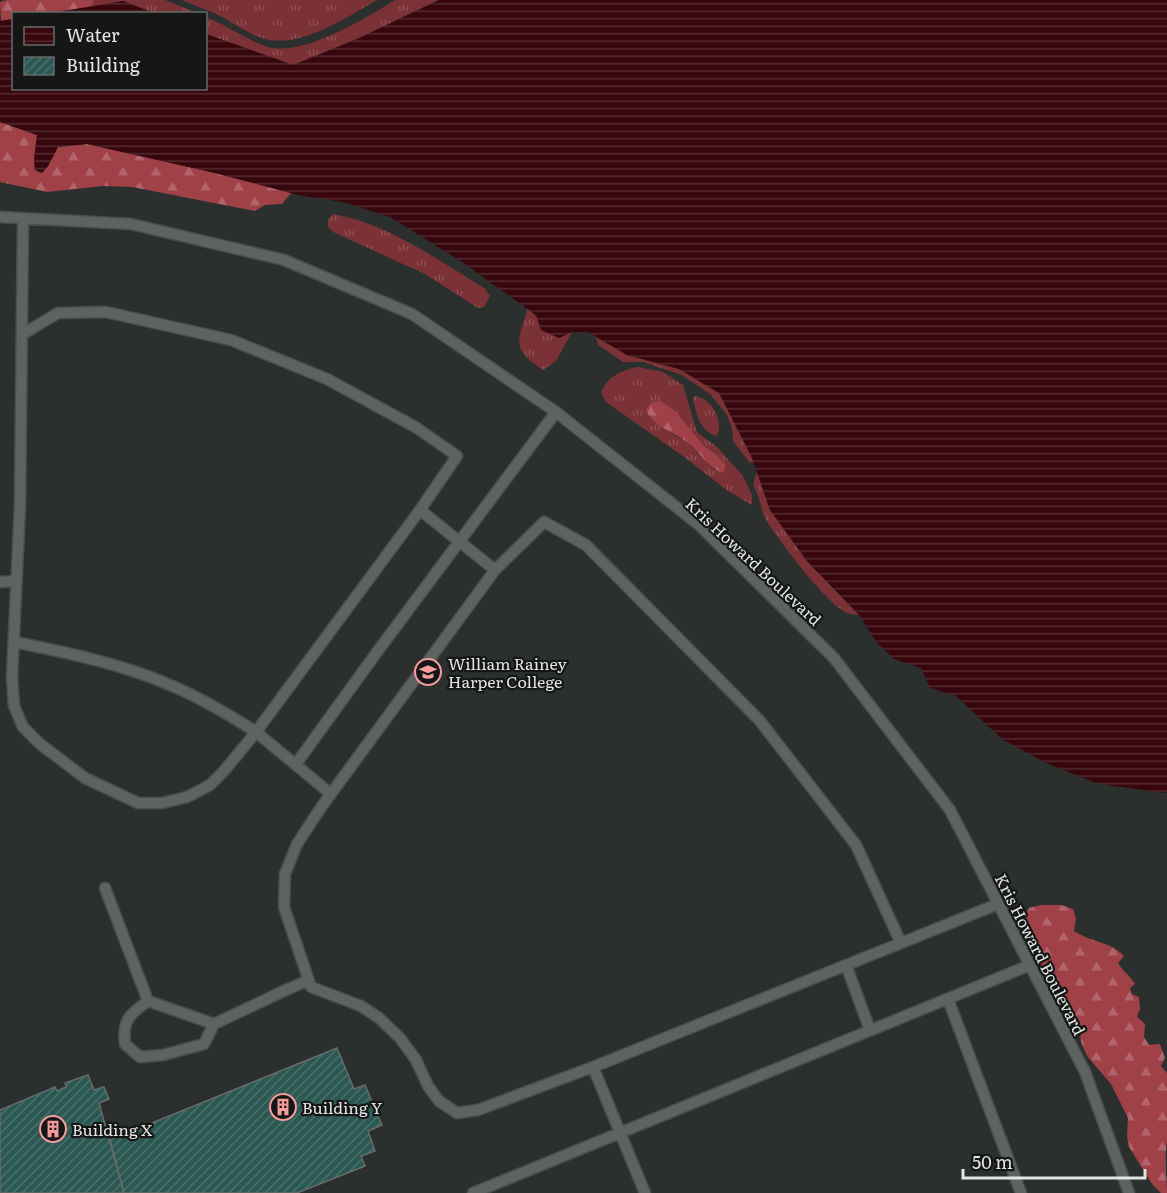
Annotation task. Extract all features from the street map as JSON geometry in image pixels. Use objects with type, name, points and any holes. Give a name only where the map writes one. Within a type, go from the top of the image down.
[{"type":"lane","name":"Kris Howard Boulevard","points":[[0,218],[130,224],[284,260],[412,314],[555,412],[699,525],[834,658],[950,810],[1085,1072],[1129,1193]]},
{"type":"lane","points":[[23,219],[20,506],[14,642],[6,678],[23,727],[40,744],[85,778],[138,803],[162,803],[187,797],[210,785],[256,732],[420,510],[457,456],[417,428],[327,379],[231,340],[106,312],[58,313],[23,334]]},
{"type":"lane","points":[[296,764],[555,412]]},
{"type":"lane","points":[[420,510],[495,570]]},
{"type":"lane","points":[[901,943],[856,845],[760,721],[586,545],[544,522],[495,570],[331,794],[297,844],[285,874],[284,907],[307,981],[311,987],[362,1006],[379,1018],[400,1038],[416,1060],[428,1086],[439,1101],[457,1113],[478,1110],[593,1067],[998,904]]},
{"type":"lane","points":[[0,582],[16,581]]},
{"type":"lane","points":[[14,642],[71,653],[169,684],[216,707],[256,732],[331,794]]},
{"type":"lane","points":[[105,888],[148,1001],[214,1024]]},
{"type":"lane","points":[[846,965],[870,1030]]},
{"type":"lane","points":[[473,1193],[1030,965]]},
{"type":"lane","points":[[148,1001],[129,1015],[124,1033],[125,1044],[140,1057],[163,1055],[204,1044],[214,1024],[307,981]]},
{"type":"lane","points":[[948,999],[1021,1193]]},
{"type":"lane","points":[[593,1067],[645,1193]]},
{"type":"green space","points":[[7,0],[94,0],[92,7],[54,12],[12,12],[12,19],[1,21],[0,2]]},
{"type":"green space","points":[[94,0],[165,0],[195,12],[151,12],[123,1],[92,7]]},
{"type":"green space","points":[[182,0],[377,0],[326,28],[297,39],[283,41],[256,36],[216,14]]},
{"type":"green space","points":[[395,0],[439,0],[357,39],[293,65],[207,34],[207,17],[268,47],[282,49],[316,41]]},
{"type":"green space","points":[[0,122],[37,135],[35,170],[42,173],[58,147],[87,144],[291,193],[282,204],[265,205],[255,211],[132,187],[103,186],[47,192],[0,182]]},
{"type":"green space","points":[[333,214],[354,219],[393,234],[484,288],[490,296],[484,307],[478,308],[425,274],[333,232],[328,227],[328,220]]},
{"type":"green space","points":[[527,308],[559,338],[572,332],[556,361],[543,370],[526,357],[520,347],[520,335]]},
{"type":"green space","points":[[596,337],[627,355],[679,369],[719,393],[754,461],[750,463],[733,441],[732,428],[727,415],[710,394],[682,375],[643,362],[623,362],[598,345]]},
{"type":"green space","points":[[637,367],[663,372],[683,385],[697,432],[717,447],[743,476],[752,495],[752,505],[728,491],[606,402],[601,393],[607,382],[615,375]],"holes":[[[648,416],[689,429],[704,446],[717,455],[715,470],[686,441]]]},
{"type":"green space","points":[[695,396],[707,401],[715,411],[719,423],[717,436],[706,430],[700,421],[693,398]]},
{"type":"green space","points":[[660,401],[675,411],[704,446],[717,455],[726,466],[723,473],[712,467],[687,442],[653,420],[646,409],[652,402]]},
{"type":"green space","points":[[757,471],[770,510],[807,561],[859,615],[845,612],[826,596],[775,533],[765,518],[753,485]]},
{"type":"green space","points":[[1041,905],[1061,905],[1073,909],[1076,918],[1074,931],[1113,947],[1124,956],[1118,963],[1135,984],[1130,988],[1132,994],[1139,997],[1140,1009],[1137,1017],[1145,1024],[1144,1037],[1149,1045],[1160,1044],[1165,1058],[1161,1066],[1167,1073],[1167,1193],[1161,1193],[1152,1184],[1129,1147],[1128,1118],[1111,1084],[1087,1056],[1081,1042],[1079,1022],[1048,981],[1024,937],[1022,918],[1029,908]]},
{"type":"water","points":[[439,0],[1167,0],[1167,793],[1098,784],[1046,763],[1002,739],[956,696],[930,688],[921,668],[894,659],[877,643],[859,615],[807,561],[770,510],[752,458],[719,393],[679,369],[627,355],[588,332],[572,332],[559,338],[541,330],[536,315],[462,262],[390,217],[343,202],[302,196],[215,173],[87,144],[58,147],[42,173],[35,170],[37,135],[0,122],[0,21],[12,19],[12,90],[207,90],[207,34],[293,65],[357,39]]},
{"type":"water","points":[[123,1],[151,12],[57,12]]},
{"type":"building","name":"Building Y","points":[[337,1048],[354,1089],[365,1085],[382,1125],[368,1131],[375,1151],[361,1156],[365,1166],[297,1193],[124,1193],[110,1140]]},
{"type":"building","name":"Building X","points":[[88,1075],[94,1090],[104,1087],[109,1099],[99,1103],[124,1193],[0,1193],[0,1110],[55,1087],[57,1091],[66,1087],[65,1083]]},
{"type":"place","name":"William Rainey Harper College","points":[[428,672]]},
{"type":"place","name":"Building Y","points":[[283,1107]]},
{"type":"place","name":"Building X","points":[[53,1129]]}]
